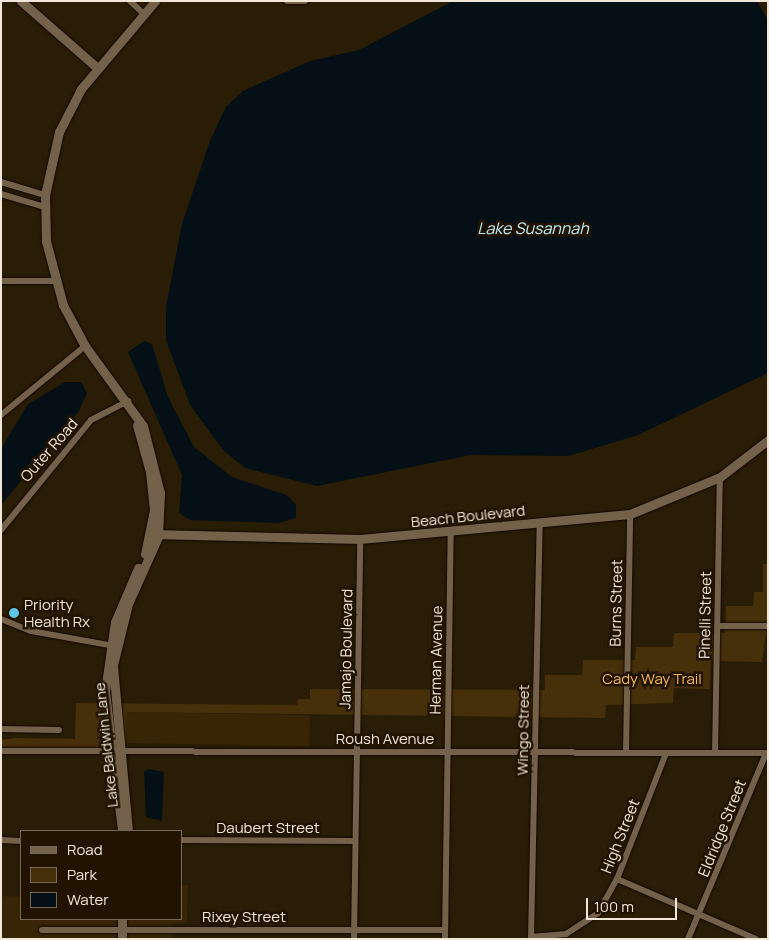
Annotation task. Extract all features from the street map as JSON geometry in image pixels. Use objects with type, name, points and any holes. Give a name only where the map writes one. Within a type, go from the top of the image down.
[{"type":"street","points":[[22,1],[96,67]]},
{"type":"street","points":[[130,1],[144,14]]},
{"type":"street","name":"Lake Baldwin Lane","points":[[122,830],[105,690],[122,601],[155,535],[150,472],[128,402],[85,346],[54,281],[45,195],[60,132],[96,67],[156,1]]},
{"type":"street","points":[[287,1],[305,1]]},
{"type":"street","points":[[1,182],[45,195]]},
{"type":"street","points":[[1,194],[45,207]]},
{"type":"street","points":[[1,281],[54,281]]},
{"type":"street","points":[[1,414],[85,346]]},
{"type":"street","name":"Outer Road","points":[[1,530],[91,420],[128,402]]},
{"type":"street","name":"Beach Boulevard","points":[[155,535],[360,539],[630,514],[720,478],[768,440]]},
{"type":"street","name":"Pinelli Street","points":[[715,753],[720,478]]},
{"type":"street","name":"Burns Street","points":[[626,753],[630,514]]},
{"type":"street","name":"Wingo Street","points":[[531,938],[540,523]]},
{"type":"street","name":"Herman Avenue","points":[[445,939],[451,532]]},
{"type":"street","name":"Jamajo Boulevard","points":[[354,939],[360,539]]},
{"type":"street","points":[[1,619],[31,631],[113,646]]},
{"type":"street","points":[[718,626],[768,626]]},
{"type":"street","points":[[1,729],[59,730]]},
{"type":"street","name":"Lake Baldwin Lane","points":[[113,750],[128,830]]},
{"type":"street","name":"Roush Avenue","points":[[1,752],[113,750],[767,753]]},
{"type":"street","name":"High Street","points":[[531,938],[566,934],[583,925],[598,913],[617,879],[666,753]]},
{"type":"street","name":"Eldridge Street","points":[[688,939],[700,916],[767,753]]},
{"type":"street","points":[[1,840],[20,841]]},
{"type":"street","name":"Daubert Street","points":[[182,840],[355,841]]},
{"type":"street","points":[[617,879],[756,939]]},
{"type":"street","points":[[122,920],[125,935]]},
{"type":"street","points":[[125,935],[128,920]]},
{"type":"street","name":"Rixey Street","points":[[42,930],[125,935],[445,930]]},
{"type":"shaded area","points":[[127,712],[310,715],[309,746],[126,743]]},
{"type":"shaded area","points":[[182,885],[188,885],[187,923],[173,923],[172,939],[1,939],[1,896],[20,897],[20,920],[182,920]]},
{"type":"green space","name":"Cady Way Trail","points":[[763,564],[768,564],[768,620],[762,662],[711,661],[710,689],[674,688],[673,703],[606,705],[605,718],[127,712],[126,750],[1,748],[1,740],[17,738],[75,739],[76,703],[297,705],[298,699],[310,699],[310,689],[545,690],[545,675],[582,675],[583,660],[635,660],[636,647],[673,647],[674,633],[725,633],[726,606],[753,606],[754,592],[763,592]]},
{"type":"water","name":"Lake Susannah","points":[[453,1],[757,1],[768,20],[768,373],[638,435],[569,456],[471,455],[317,486],[245,468],[223,450],[190,405],[166,340],[166,307],[182,224],[211,138],[226,107],[243,91],[310,61],[359,50]]},
{"type":"water","points":[[144,341],[152,344],[168,397],[194,447],[232,477],[287,495],[296,505],[296,518],[279,523],[190,520],[179,513],[182,475],[128,352]]},
{"type":"water","points":[[65,382],[81,382],[87,393],[79,411],[1,505],[1,449],[28,404]]},
{"type":"water","points":[[148,769],[164,772],[162,821],[146,817],[144,771]]},
{"type":"place","name":"Priority Health Rx","points":[[14,613]]}]
